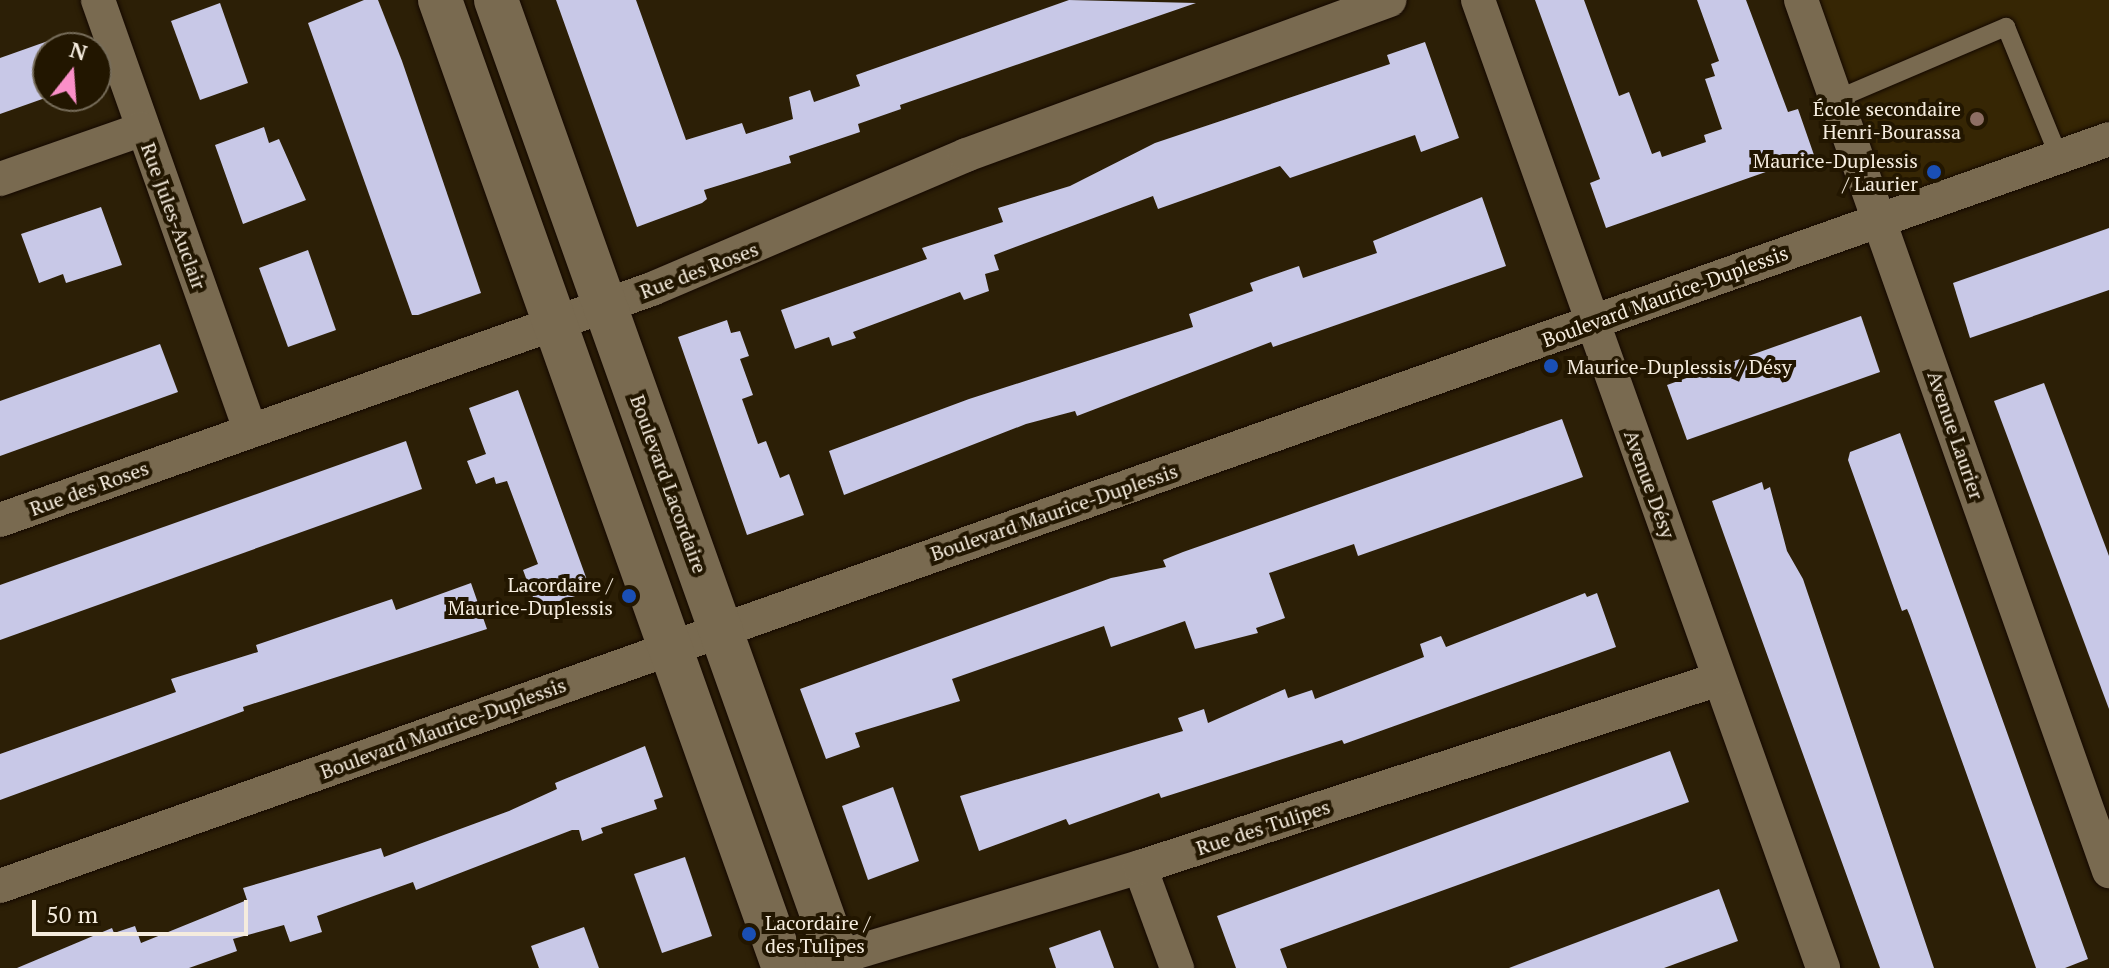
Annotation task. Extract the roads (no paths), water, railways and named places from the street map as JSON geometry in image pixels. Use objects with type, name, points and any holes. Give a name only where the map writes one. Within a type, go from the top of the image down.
[{"type":"main road","points":[[440,0],[784,968]]},
{"type":"main road","name":"Boulevard Lacordaire","points":[[496,0],[721,630],[827,964]]},
{"type":"street","name":"Rue Jules-Auclair","points":[[98,0],[251,431]]},
{"type":"street","name":"Rue des Roses","points":[[0,520],[605,305],[798,231],[966,155],[1390,0]]},
{"type":"street","name":"Avenue Désy","points":[[1478,0],[1823,968]]},
{"type":"street","name":"Avenue Laurier","points":[[1801,0],[1881,219],[2109,871]]},
{"type":"street","points":[[0,179],[143,129]]},
{"type":"street","name":"Boulevard Maurice-Duplessis","points":[[0,886],[2109,139]]},
{"type":"street","name":"Rue des Tulipes","points":[[827,964],[1140,867],[1719,679]]},
{"type":"street","points":[[1140,867],[1177,968]]},
{"type":"lane","points":[[1837,99],[2006,27],[2059,157]]},
{"type":"place","name":"École secondaire Henri-Bourassa","points":[[1977,119]]},
{"type":"place","name":"Maurice-Duplessis / Laurier","points":[[1934,172]]},
{"type":"place","name":"Maurice-Duplessis / Désy","points":[[1551,366]]},
{"type":"place","name":"Lacordaire / Maurice-Duplessis","points":[[629,596]]},
{"type":"place","name":"Lacordaire / des Tulipes","points":[[749,934]]}]
